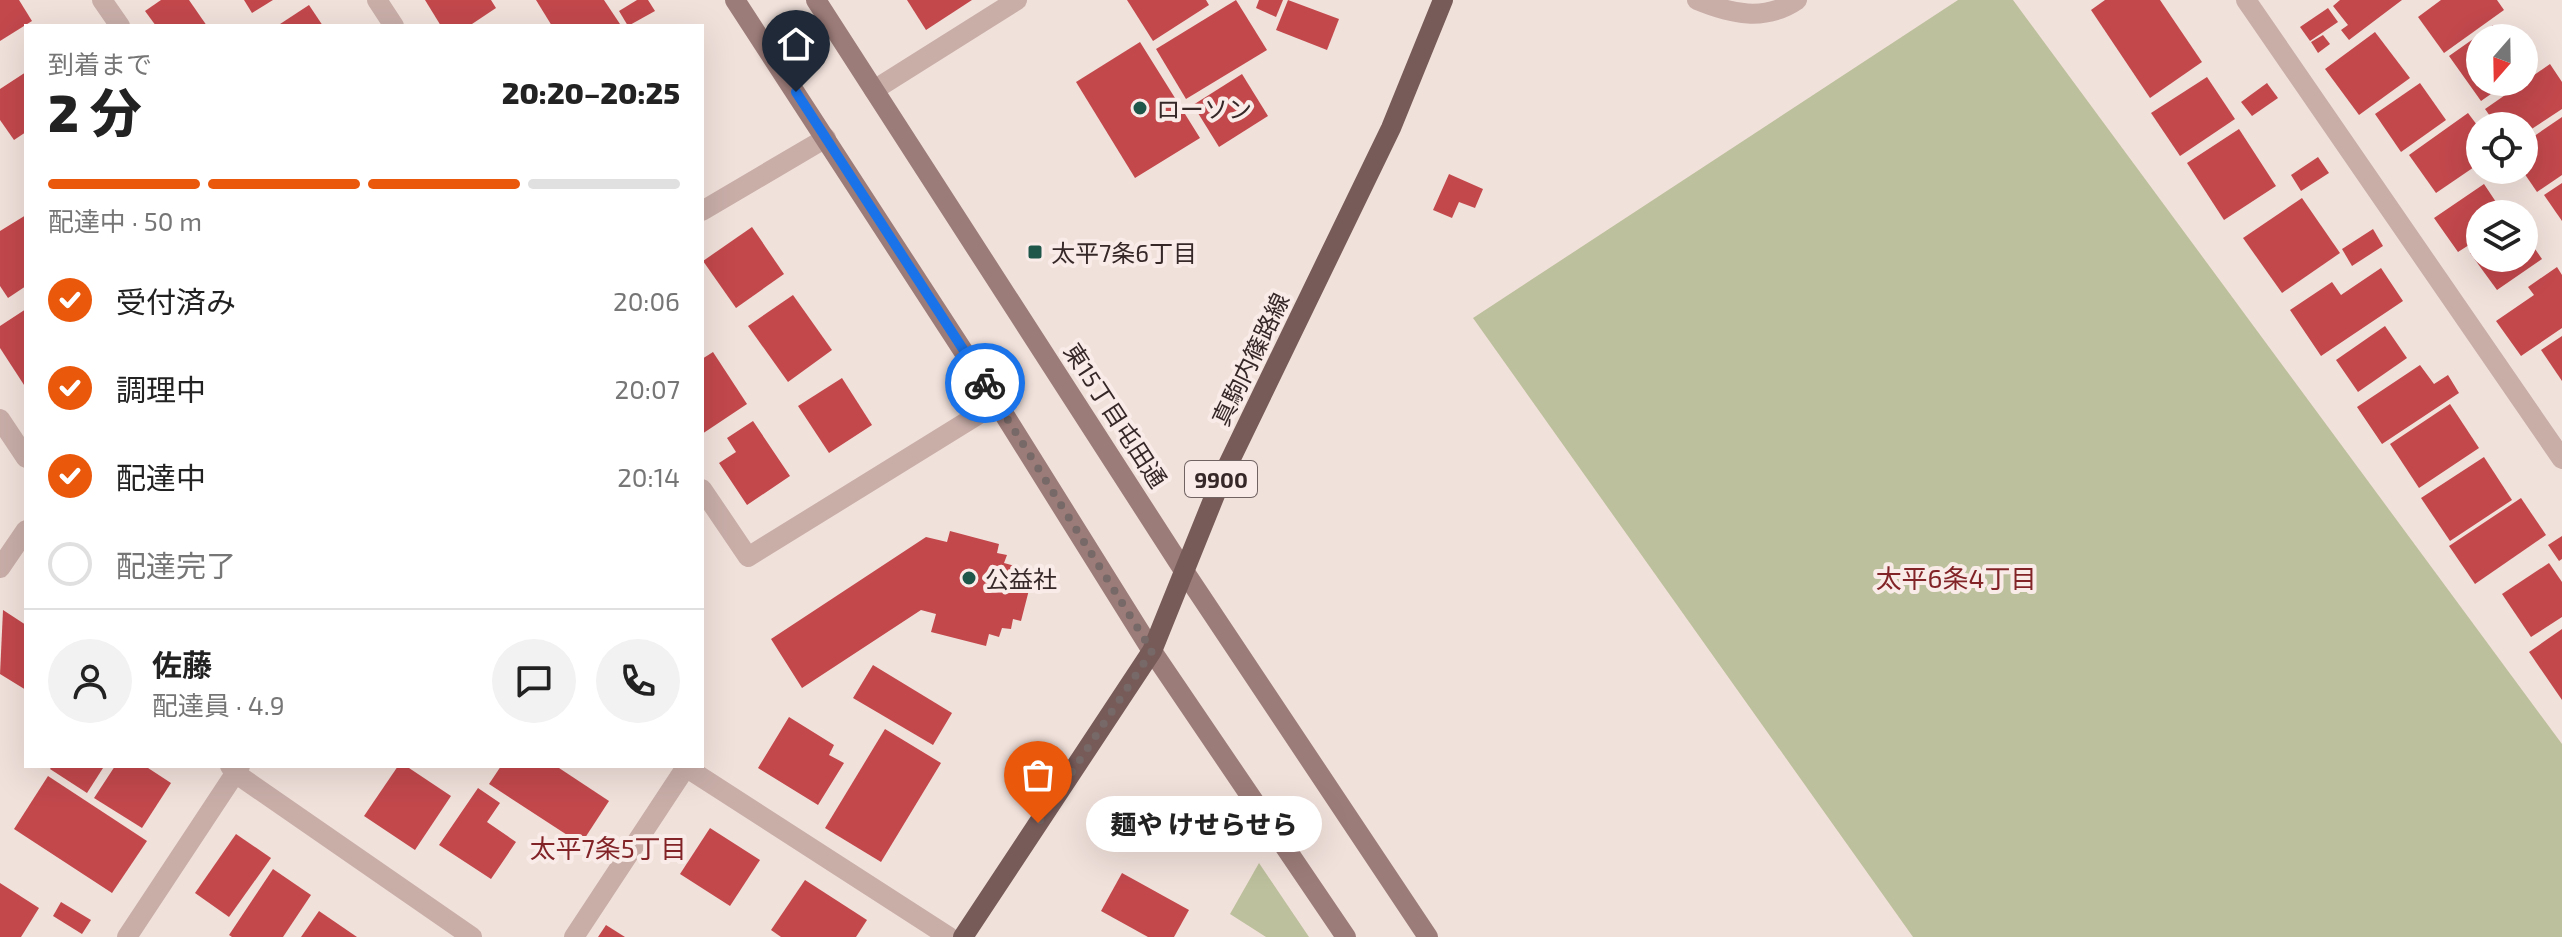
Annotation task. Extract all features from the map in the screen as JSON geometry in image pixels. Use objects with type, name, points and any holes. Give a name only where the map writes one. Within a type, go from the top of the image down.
[{"type":"main road","name":"真駒内篠路線","points":[[963,937],[1152,651],[1186,574],[1223,475],[1391,128],[1443,0]]},
{"type":"street","points":[[102,0],[119,24]]},
{"type":"street","points":[[377,0],[393,24]]},
{"type":"street","points":[[735,0],[997,403],[1152,651],[1346,937]]},
{"type":"street","name":"東15丁目屯田通","points":[[816,0],[1186,574],[1428,937]]},
{"type":"street","points":[[874,90],[1017,0]]},
{"type":"street","points":[[1697,0],[1740,15],[1783,10],[1797,0]]},
{"type":"street","points":[[2246,0],[2562,459]]},
{"type":"street","points":[[704,210],[826,138]]},
{"type":"street","points":[[704,492],[748,557],[997,403]]},
{"type":"street","points":[[0,419],[24,455]]},
{"type":"street","points":[[0,568],[24,533]]},
{"type":"street","points":[[127,937],[235,768],[472,937]]},
{"type":"street","points":[[574,937],[684,768]]},
{"type":"street","points":[[688,768],[949,937]]},
{"type":"green space","points":[[1958,0],[2013,0],[2562,744],[2562,937],[1913,937],[1473,318]]},
{"type":"green space","points":[[1259,863],[1309,937],[1266,937],[1230,914]]},
{"type":"building","points":[[0,0],[19,0],[32,21],[0,41]]},
{"type":"building","points":[[161,0],[189,0],[206,24],[155,24],[145,11]]},
{"type":"building","points":[[244,0],[273,0],[252,13]]},
{"type":"building","points":[[425,0],[491,0],[496,8],[472,24],[440,24]]},
{"type":"building","points":[[536,0],[604,0],[620,24],[551,24]]},
{"type":"building","points":[[637,0],[648,0],[655,11],[627,24],[619,11]]},
{"type":"building","points":[[907,0],[972,0],[926,30]]},
{"type":"building","points":[[1127,0],[1206,0],[1209,5],[1153,41]]},
{"type":"building","points":[[1236,0],[1267,50],[1186,99],[1156,49]]},
{"type":"building","points":[[1259,0],[1283,0],[1276,17],[1256,8]]},
{"type":"building","points":[[1288,0],[1339,19],[1327,50],[1276,30]]},
{"type":"building","points":[[2105,0],[2160,0],[2202,62],[2150,98],[2091,10]]},
{"type":"building","points":[[2340,0],[2402,0],[2349,40],[2341,30],[2348,25],[2333,6]]},
{"type":"building","points":[[2441,0],[2497,0],[2504,10],[2484,24],[2466,24],[2466,37],[2444,53],[2418,17]]},
{"type":"building","points":[[309,5],[322,24],[280,24]]},
{"type":"building","points":[[2328,8],[2338,22],[2310,41],[2300,27]]},
{"type":"building","points":[[2375,32],[2410,78],[2359,115],[2325,69]]},
{"type":"building","points":[[2323,35],[2330,44],[2318,53],[2311,42]]},
{"type":"building","points":[[1140,42],[1200,138],[1135,178],[1076,82]]},
{"type":"building","points":[[2466,44],[2466,80],[2449,56]]},
{"type":"building","points":[[2550,64],[2562,82],[2562,109],[2538,125],[2538,112],[2487,112],[2485,109],[2504,96],[2538,96],[2538,72]]},
{"type":"building","points":[[24,73],[24,133],[14,140],[0,120],[0,89]]},
{"type":"building","points":[[1242,74],[1268,116],[1219,147],[1193,105]]},
{"type":"building","points":[[2207,77],[2235,119],[2180,156],[2151,113]]},
{"type":"building","points":[[2267,83],[2278,98],[2252,116],[2241,102]]},
{"type":"building","points":[[2420,83],[2446,120],[2401,152],[2375,114]]},
{"type":"building","points":[[2466,114],[2466,173],[2436,193],[2409,155]]},
{"type":"building","points":[[2562,117],[2562,175],[2537,192],[2532,184],[2538,184],[2538,133]]},
{"type":"building","points":[[2239,129],[2276,186],[2224,220],[2187,163]]},
{"type":"building","points":[[2318,157],[2329,173],[2301,191],[2291,175]]},
{"type":"building","points":[[1449,174],[1483,189],[1475,208],[1459,202],[1452,218],[1433,210]]},
{"type":"building","points":[[2562,183],[2562,221],[2544,195]]},
{"type":"building","points":[[2484,184],[2495,200],[2466,200],[2466,247],[2458,252],[2434,218]]},
{"type":"building","points":[[2302,198],[2340,253],[2282,293],[2243,238]]},
{"type":"building","points":[[24,216],[24,287],[8,298],[0,286],[0,231]]},
{"type":"building","points":[[752,227],[784,274],[736,308],[704,260]]},
{"type":"building","points":[[2373,229],[2383,246],[2352,266],[2342,249]]},
{"type":"building","points":[[2557,267],[2562,275],[2562,328],[2521,356],[2496,321],[2534,295],[2528,287]]},
{"type":"building","points":[[2381,268],[2403,301],[2321,356],[2290,310],[2332,282],[2341,295]]},
{"type":"building","points":[[2484,272],[2523,272],[2497,290]]},
{"type":"building","points":[[793,295],[832,350],[788,382],[748,326]]},
{"type":"building","points":[[24,310],[24,385],[0,348],[0,326]]},
{"type":"building","points":[[2385,326],[2407,358],[2358,392],[2336,360]]},
{"type":"building","points":[[2562,336],[2562,381],[2541,350]]},
{"type":"building","points":[[713,352],[747,404],[704,433],[704,358]]},
{"type":"building","points":[[2420,365],[2434,384],[2448,375],[2459,393],[2382,444],[2357,407]]},
{"type":"building","points":[[842,378],[872,425],[829,453],[798,406]]},
{"type":"building","points":[[2450,404],[2479,448],[2419,488],[2390,444]]},
{"type":"building","points":[[753,421],[790,476],[747,505],[719,463],[736,452],[727,438]]},
{"type":"building","points":[[2484,457],[2512,500],[2450,541],[2421,498]]},
{"type":"building","points":[[2521,498],[2546,535],[2475,584],[2449,546]]},
{"type":"building","points":[[950,531],[999,544],[997,553],[1007,555],[1004,563],[1015,566],[1013,573],[1023,575],[1020,584],[1030,586],[1021,621],[1013,619],[1011,629],[1002,628],[999,637],[989,634],[986,646],[931,632],[936,614],[921,610],[802,688],[771,639],[926,537],[947,542]]},
{"type":"building","points":[[2562,536],[2562,559],[2559,561],[2548,545]]},
{"type":"building","points":[[2549,563],[2562,582],[2562,617],[2531,637],[2502,594]]},
{"type":"building","points":[[3,610],[24,624],[24,689],[0,674]]},
{"type":"building","points":[[2562,629],[2562,700],[2529,652]]},
{"type":"building","points":[[873,665],[952,713],[933,745],[853,698]]},
{"type":"building","points":[[789,717],[834,745],[829,755],[844,763],[818,805],[758,768]]},
{"type":"building","points":[[885,729],[941,763],[881,862],[825,828]]},
{"type":"building","points":[[51,768],[103,768],[87,793]]},
{"type":"building","points":[[114,768],[148,768],[171,783],[142,828],[94,798]]},
{"type":"building","points":[[397,768],[409,768],[451,796],[415,850],[364,816]]},
{"type":"building","points":[[500,768],[559,768],[609,801],[581,844],[489,784]]},
{"type":"building","points":[[48,776],[147,841],[112,893],[14,829]]},
{"type":"building","points":[[478,788],[500,803],[487,822],[516,842],[491,879],[439,845]]},
{"type":"building","points":[[710,828],[760,860],[730,906],[680,874]]},
{"type":"building","points":[[236,834],[271,858],[229,917],[195,893]]},
{"type":"building","points":[[273,869],[311,895],[283,937],[232,937],[229,935]]},
{"type":"building","points":[[1122,873],[1189,910],[1174,937],[1148,937],[1101,911]]},
{"type":"building","points":[[805,880],[867,920],[856,937],[781,937],[771,930]]},
{"type":"building","points":[[0,883],[39,908],[21,937],[0,937]]},
{"type":"building","points":[[61,902],[91,920],[82,934],[53,916]]},
{"type":"building","points":[[319,911],[357,937],[301,937]]},
{"type":"building","points":[[606,925],[625,937],[598,937]]},
{"type":"way so far","points":[[985,383],[1152,651],[1038,823]]},
{"type":"place","name":"ローソン","points":[[1140,108]]},
{"type":"place","name":"太平7条6丁目","points":[[1035,252]]},
{"type":"place","name":"公益社","points":[[969,578]]},
{"type":"place","name":"麺や けせらせら","points":[[1038,823]]},
{"type":"district","name":"太平6条4丁目","points":[[1956,577]]},
{"type":"district","name":"太平7条5丁目","points":[[608,847]]},
{"type":"route","points":[[796,92],[985,383]]}]
